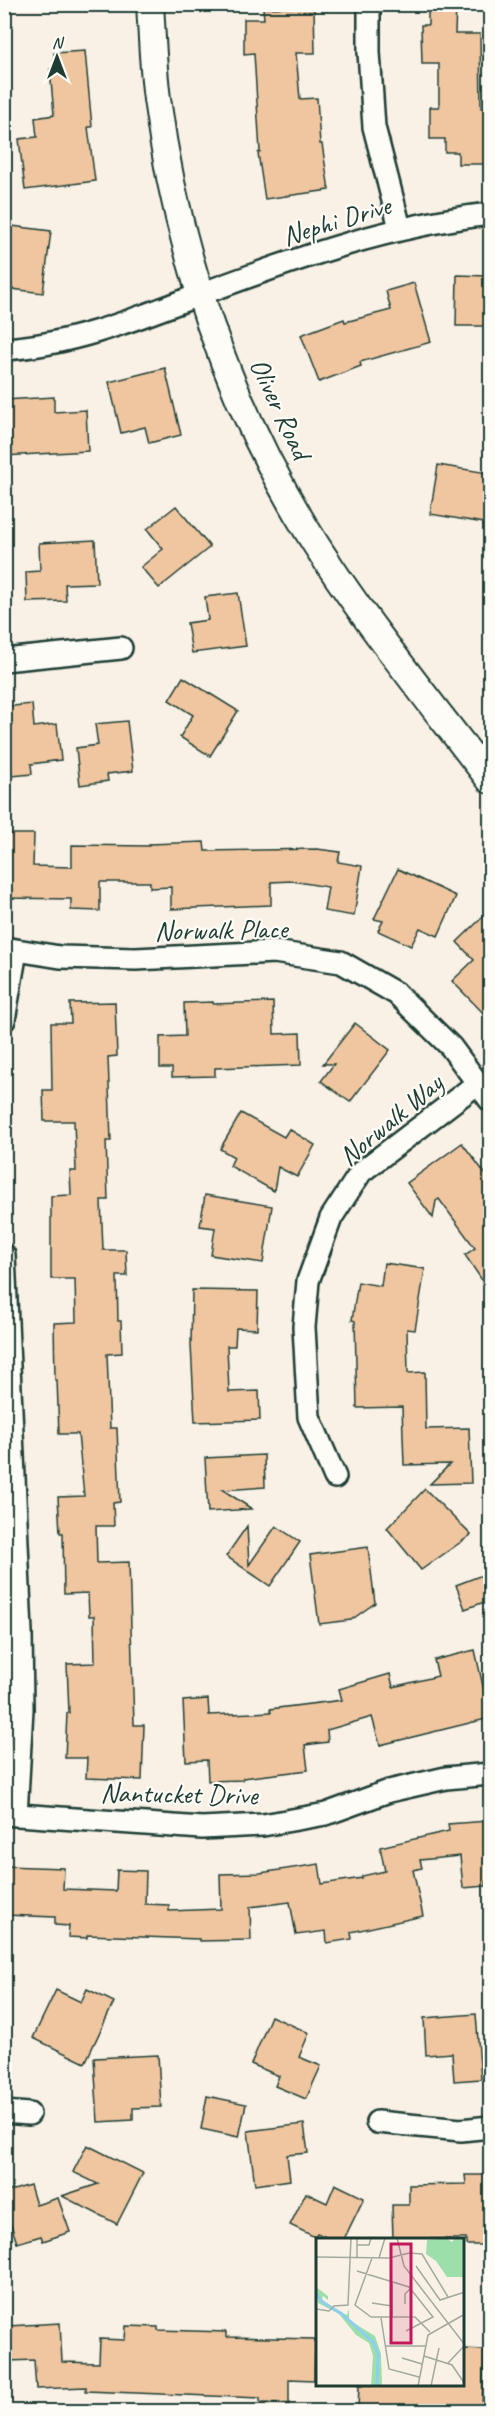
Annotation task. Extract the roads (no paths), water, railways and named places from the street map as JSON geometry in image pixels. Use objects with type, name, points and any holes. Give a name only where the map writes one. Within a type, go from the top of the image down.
[{"type":"street","name":"Oliver Road","points":[[150,4],[157,98],[171,180],[201,294],[217,343],[246,415],[309,532],[363,613],[490,780]]},
{"type":"street","points":[[369,4],[374,128],[400,228]]},
{"type":"street","name":"Nephi Drive","points":[[4,349],[27,348],[97,331],[349,243],[400,228],[451,218],[490,214]]},
{"type":"street","points":[[4,660],[121,648]]},
{"type":"street","points":[[4,1020],[10,949]]},
{"type":"street","name":"Norwalk Place","points":[[10,949],[60,957],[136,959],[274,952],[341,962],[397,994],[451,1047],[490,1100]]},
{"type":"street","name":"Norwalk Way","points":[[335,1477],[309,1417],[304,1327],[308,1281],[331,1218],[361,1172],[478,1083]]},
{"type":"street","points":[[4,1255],[9,1509],[21,1632],[22,1709],[10,1814]]},
{"type":"street","name":"Nantucket Drive","points":[[10,1814],[202,1828],[263,1825],[326,1814],[390,1791],[446,1778],[490,1774]]},
{"type":"street","points":[[4,2112],[29,2114]]},
{"type":"street","points":[[377,2122],[461,2130],[490,2127]]}]
